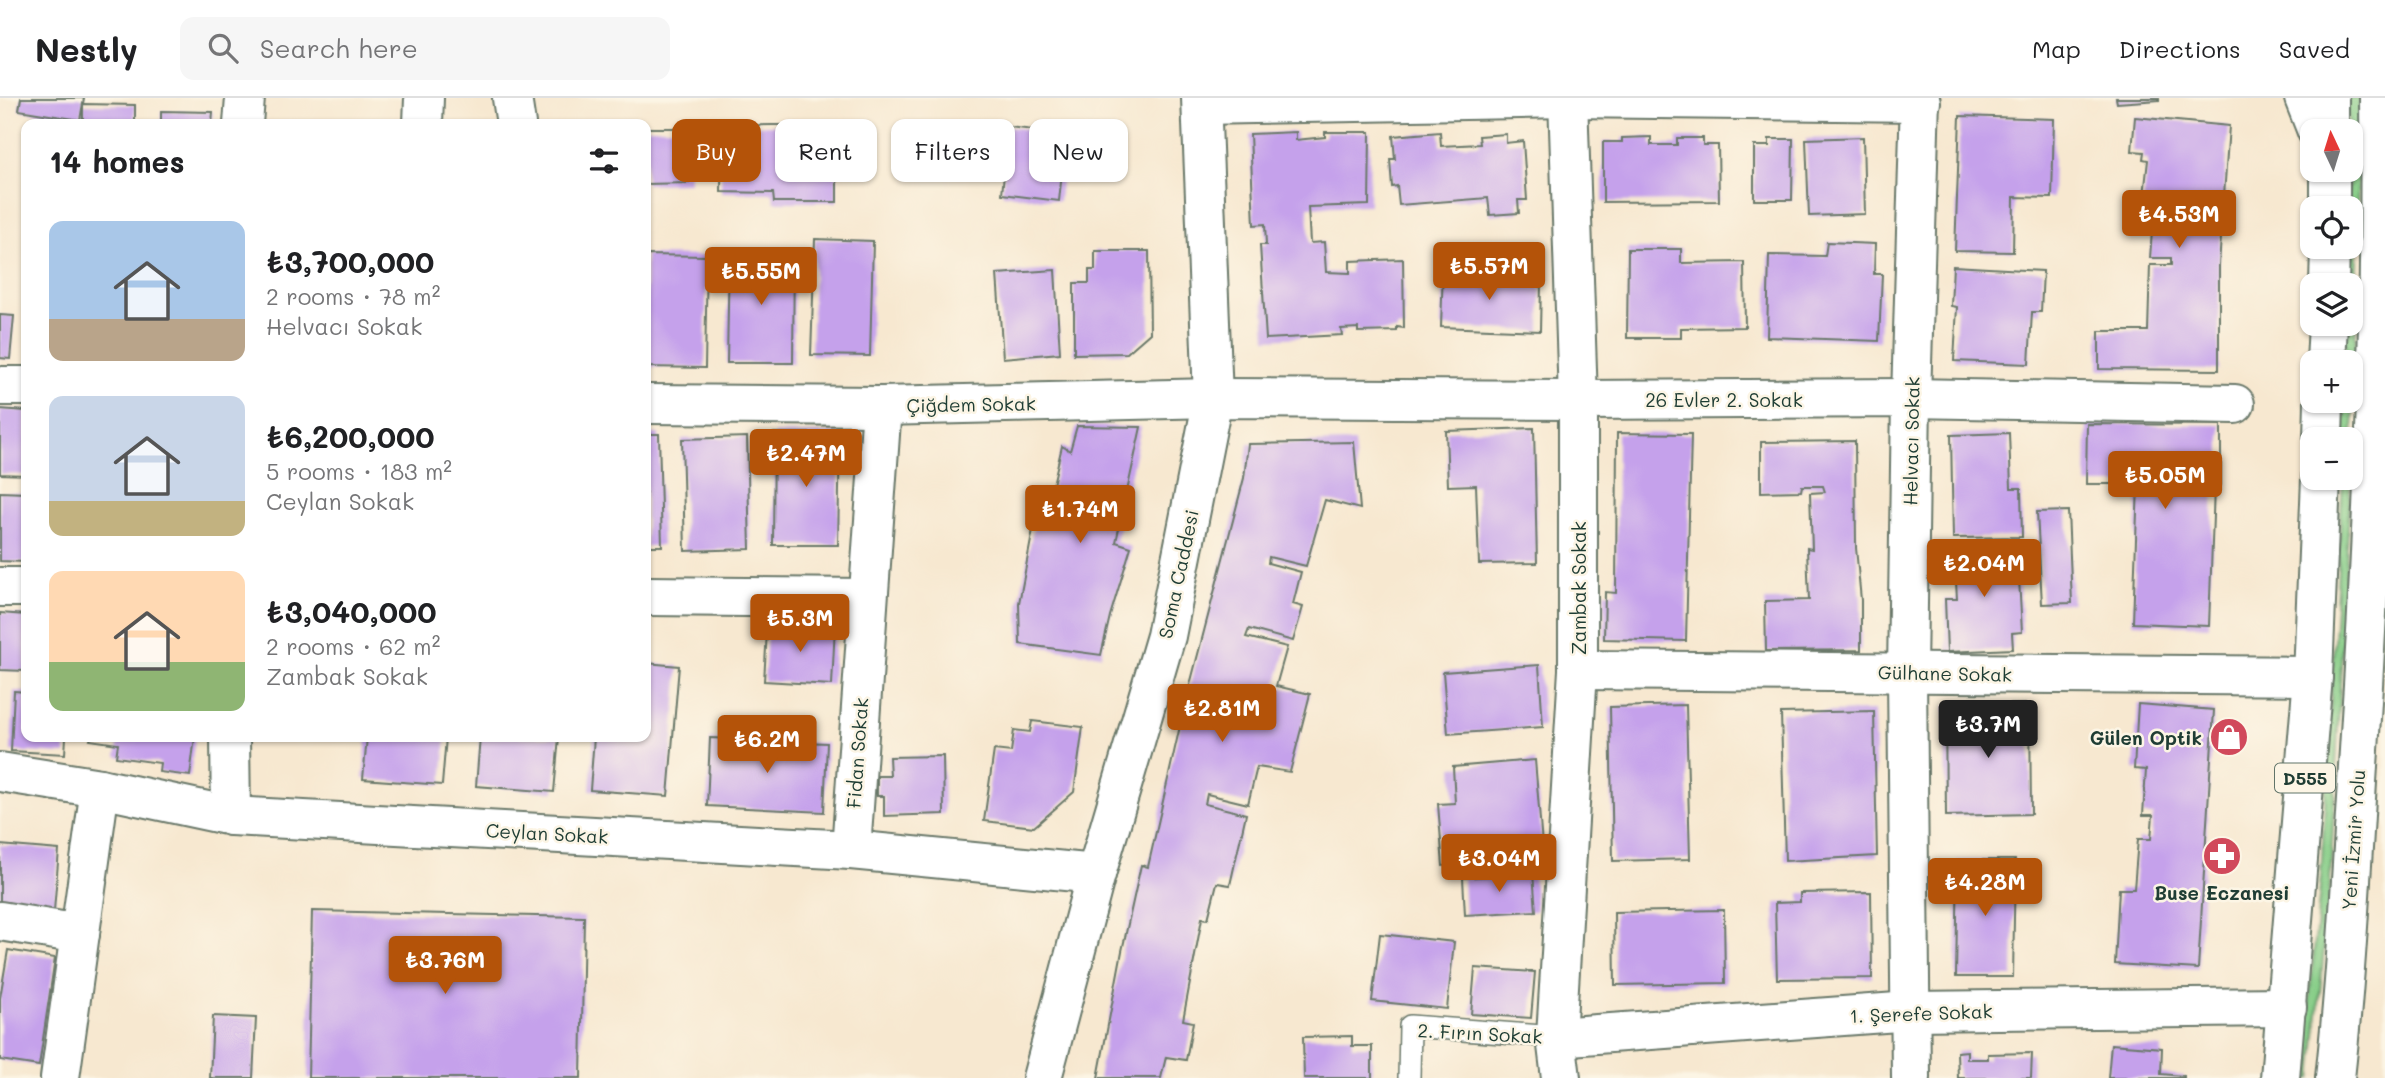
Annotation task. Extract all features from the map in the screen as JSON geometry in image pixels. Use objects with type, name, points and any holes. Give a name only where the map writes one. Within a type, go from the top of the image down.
[{"type":"main road","points":[[243,119],[245,98]]},
{"type":"main road","points":[[423,119],[424,98]]},
{"type":"main road","points":[[513,98],[515,119]]},
{"type":"main road","points":[[1201,102],[1568,98],[1921,100]]},
{"type":"main road","name":"Zambak Sokak","points":[[1561,1078],[1556,1037],[1578,670],[1578,400],[1568,98]]},
{"type":"main road","points":[[2304,98],[2313,119]]},
{"type":"main road","points":[[2329,98],[2329,119]]},
{"type":"main road","name":"Yeni İzmir Yolu","points":[[2335,1078],[2343,1006],[2365,659],[2380,233],[2379,98]]},
{"type":"main road","name":"Helvacı Sokak","points":[[1911,1078],[1907,673],[1911,398],[1921,100]]},
{"type":"main road","name":"Soma Caddesi","points":[[1042,1078],[1096,874],[1166,636],[1213,398],[1201,102]]},
{"type":"main road","points":[[0,386],[21,386]]},
{"type":"main road","name":"26 Evler 2. Sokak","points":[[1213,398],[1911,398],[2235,404]]},
{"type":"main road","name":"Çiğdem Sokak","points":[[651,404],[882,406],[1213,398]]},
{"type":"main road","name":"Fidan Sokak","points":[[851,850],[882,406]]},
{"type":"main road","name":"D555","points":[[2280,1078],[2312,677],[2320,490]]},
{"type":"main road","points":[[0,587],[21,587]]},
{"type":"main road","points":[[651,596],[868,598]]},
{"type":"main road","name":"Gülhane Sokak","points":[[1578,670],[2312,677]]},
{"type":"main road","points":[[230,742],[232,816]]},
{"type":"main road","name":"Ceylan Sokak","points":[[0,772],[100,788],[232,816],[851,850],[1096,874]]},
{"type":"main road","points":[[60,1078],[100,788]]},
{"type":"main road","points":[[0,921],[80,934]]},
{"type":"main road","name":"1. Şerefe Sokak","points":[[1556,1037],[1911,1012],[2287,1007]]},
{"type":"lane","name":"2. Fırın Sokak","points":[[1409,1078],[1410,1026],[1556,1037]]},
{"type":"green space","points":[[2348,98],[2359,98],[2359,119],[2348,119]]},
{"type":"green space","points":[[2349,182],[2358,182],[2358,196],[2348,196]]},
{"type":"green space","points":[[2347,259],[2357,259],[2357,273],[2347,273]]},
{"type":"green space","points":[[2346,336],[2356,336],[2356,350],[2346,350]]},
{"type":"green space","points":[[2345,413],[2354,413],[2353,427],[2344,427]]},
{"type":"green space","points":[[2342,490],[2350,490],[2330,884],[2312,1078],[2302,1078],[2321,877]]},
{"type":"building","points":[[21,98],[84,98],[80,119],[19,110]]},
{"type":"building","points":[[2116,98],[2159,98],[2159,100],[2117,103]]},
{"type":"building","points":[[83,104],[135,105],[135,119],[83,119]]},
{"type":"building","points":[[161,111],[213,112],[212,119],[161,119]]},
{"type":"building","points":[[1960,116],[2054,119],[2052,198],[2014,197],[2013,252],[1955,251]]},
{"type":"building","points":[[2135,117],[2229,126],[2219,265],[2219,370],[2099,369],[2099,331],[2148,331],[2150,265],[2171,265],[2171,258],[2150,258],[2154,205],[2143,204],[2148,160],[2143,159],[2144,152],[2132,151]]},
{"type":"building","points":[[761,125],[775,125],[775,182],[837,182],[837,202],[774,202],[773,193],[721,192],[721,182],[761,182]]},
{"type":"building","points":[[651,128],[672,128],[672,182],[689,182],[651,184]]},
{"type":"building","points":[[1015,128],[1029,129],[1029,182],[1061,182],[1059,201],[1002,194],[1003,182],[1015,182]]},
{"type":"building","points":[[1296,132],[1296,140],[1325,137],[1325,132],[1370,132],[1369,205],[1308,207],[1310,243],[1324,242],[1326,272],[1350,273],[1350,261],[1403,259],[1404,328],[1397,327],[1397,331],[1358,332],[1358,328],[1341,329],[1342,335],[1266,339],[1260,245],[1266,245],[1265,224],[1254,225],[1250,134]]},
{"type":"building","points":[[1440,132],[1441,146],[1480,144],[1479,136],[1506,134],[1506,143],[1523,141],[1527,200],[1518,200],[1519,213],[1490,215],[1488,198],[1399,205],[1397,186],[1392,187],[1390,159],[1395,159],[1393,136]]},
{"type":"building","points":[[1651,137],[1651,145],[1677,145],[1677,138],[1703,138],[1703,145],[1718,145],[1719,201],[1603,202],[1603,142]]},
{"type":"building","points":[[1863,137],[1865,214],[1809,216],[1806,139]]},
{"type":"building","points":[[1769,139],[1793,139],[1792,200],[1754,200],[1754,146],[1769,146]]},
{"type":"building","points":[[815,239],[873,241],[870,356],[811,355]]},
{"type":"building","points":[[1827,242],[1875,244],[1874,274],[1882,274],[1879,341],[1767,337],[1769,255],[1825,256]]},
{"type":"building","points":[[1628,249],[1681,249],[1681,263],[1744,262],[1745,327],[1681,328],[1681,338],[1627,338]]},
{"type":"building","points":[[729,251],[794,251],[793,363],[727,363]]},
{"type":"building","points":[[1095,251],[1149,251],[1150,333],[1127,353],[1074,354],[1074,283],[1089,283],[1089,270],[1095,270]]},
{"type":"building","points":[[651,255],[707,256],[705,368],[651,367]]},
{"type":"building","points":[[1953,266],[2043,271],[2041,312],[2032,312],[2029,364],[1954,361],[1957,307],[1951,306]]},
{"type":"building","points":[[1443,269],[1504,272],[1503,283],[1541,283],[1540,331],[1441,327]]},
{"type":"building","points":[[1055,270],[1060,353],[1003,358],[997,274]]},
{"type":"building","points":[[0,315],[14,316],[10,359],[0,358]]},
{"type":"building","points":[[0,409],[21,411],[21,475],[0,474]]},
{"type":"building","points":[[2087,424],[2221,425],[2221,485],[2214,487],[2209,626],[2133,623],[2138,484],[2086,484]]},
{"type":"building","points":[[1077,426],[1141,427],[1116,542],[1131,547],[1101,655],[1020,644],[1019,603],[1035,519],[1054,524],[1058,512],[1047,510],[1062,446],[1070,451]]},
{"type":"building","points":[[1534,428],[1537,563],[1479,564],[1476,485],[1448,486],[1446,431]]},
{"type":"building","points":[[774,433],[840,433],[838,545],[773,545]]},
{"type":"building","points":[[1617,433],[1691,434],[1686,641],[1604,639],[1605,592],[1616,593]]},
{"type":"building","points":[[2009,433],[2011,488],[2021,488],[2022,537],[1953,538],[1951,435]]},
{"type":"building","points":[[651,434],[659,434],[662,546],[651,546]]},
{"type":"building","points":[[747,437],[750,549],[685,551],[682,439]]},
{"type":"building","points":[[1855,441],[1861,650],[1766,651],[1765,601],[1809,600],[1807,548],[1812,549],[1810,493],[1825,492],[1823,486],[1802,486],[1801,491],[1761,492],[1761,442]]},
{"type":"building","points":[[1354,442],[1360,509],[1325,500],[1306,566],[1269,557],[1268,563],[1301,572],[1293,604],[1303,607],[1293,641],[1249,629],[1246,637],[1287,647],[1276,686],[1310,694],[1290,772],[1257,767],[1248,804],[1207,794],[1205,804],[1246,814],[1230,885],[1217,883],[1208,919],[1202,918],[1183,1020],[1193,1022],[1186,1060],[1166,1057],[1161,1078],[1098,1078],[1141,865],[1148,867],[1185,704],[1244,478],[1248,444]]},
{"type":"building","points":[[0,492],[21,493],[21,562],[0,561]]},
{"type":"building","points":[[2068,511],[2072,603],[2042,604],[2037,512]]},
{"type":"building","points":[[2017,543],[2022,632],[2012,633],[2013,649],[1947,652],[1945,599],[1957,599],[1954,546]]},
{"type":"building","points":[[0,613],[21,615],[21,671],[0,670]]},
{"type":"building","points":[[779,623],[835,626],[832,685],[764,681],[767,631],[778,631]]},
{"type":"building","points":[[651,663],[679,666],[668,796],[590,790],[594,742],[651,742]]},
{"type":"building","points":[[1539,665],[1543,727],[1448,734],[1443,672]]},
{"type":"building","points":[[14,691],[21,692],[21,742],[66,742],[65,754],[11,751]]},
{"type":"building","points":[[2030,704],[2031,814],[1946,816],[1945,706]]},
{"type":"building","points":[[2138,704],[2214,710],[2198,969],[2115,964],[2119,889],[2134,889],[2138,839],[2151,839],[2153,815],[2143,815],[2146,770],[2134,769]]},
{"type":"building","points":[[1686,705],[1690,859],[1613,861],[1610,707]]},
{"type":"building","points":[[1874,711],[1877,856],[1785,861],[1781,713]]},
{"type":"building","points":[[1032,721],[1083,727],[1074,792],[1034,827],[984,821],[994,750],[1011,752],[1014,730],[1030,732]]},
{"type":"building","points":[[710,738],[827,743],[824,812],[707,806]]},
{"type":"building","points":[[104,742],[194,742],[190,776],[159,772],[160,763],[116,757],[118,744]]},
{"type":"building","points":[[367,742],[446,742],[442,785],[363,779]]},
{"type":"building","points":[[480,742],[559,742],[554,792],[476,786]]},
{"type":"building","points":[[943,756],[944,814],[884,816],[884,796],[877,796],[877,776],[890,776],[889,757]]},
{"type":"building","points":[[1535,760],[1543,857],[1443,866],[1438,804],[1455,803],[1453,767]]},
{"type":"building","points":[[0,845],[59,850],[54,911],[0,905]]},
{"type":"building","points":[[1958,860],[2015,860],[2013,977],[1956,977]]},
{"type":"building","points":[[1533,873],[1536,911],[1465,915],[1463,878]]},
{"type":"building","points":[[1871,892],[1872,978],[1777,979],[1775,903],[1800,902],[1800,893]]},
{"type":"building","points":[[1724,910],[1725,983],[1615,985],[1614,912]]},
{"type":"building","points":[[312,911],[584,917],[581,1078],[308,1078]]},
{"type":"building","points":[[1380,934],[1454,942],[1447,1009],[1372,1001]]},
{"type":"building","points":[[8,950],[55,958],[39,1066],[0,1060],[0,998]]},
{"type":"building","points":[[1475,968],[1535,972],[1531,1018],[1471,1014]]},
{"type":"building","points":[[213,1016],[256,1018],[253,1078],[210,1078]]},
{"type":"building","points":[[1352,1036],[1352,1046],[1372,1046],[1372,1078],[1304,1078],[1303,1037]]},
{"type":"building","points":[[2111,1044],[2162,1048],[2161,1074],[2184,1078],[2108,1078]]},
{"type":"building","points":[[1967,1051],[1967,1059],[1988,1059],[1988,1054],[2032,1053],[2031,1078],[1958,1078],[1957,1052]]},
{"type":"place","name":"Gülen Optik","points":[[2229,737]]},
{"type":"place","name":"Buse Eczanesi","points":[[2222,856]]}]
